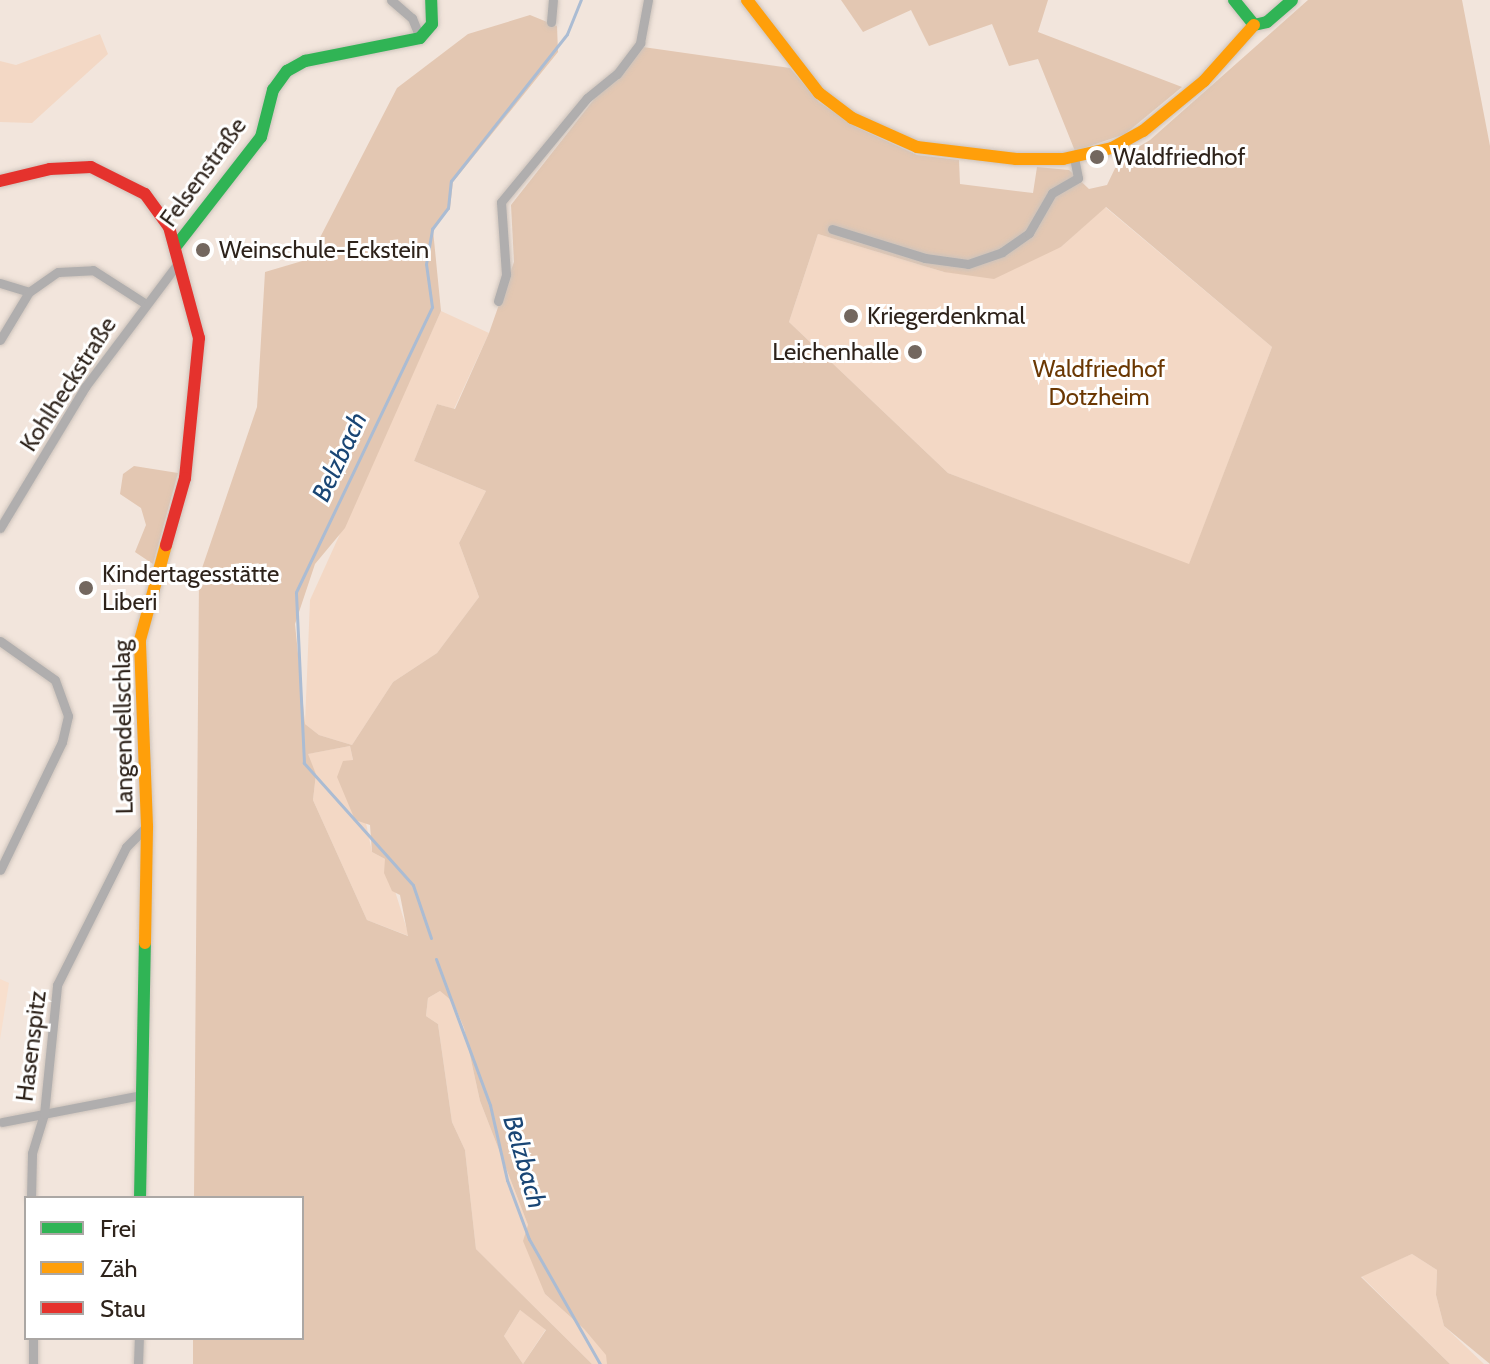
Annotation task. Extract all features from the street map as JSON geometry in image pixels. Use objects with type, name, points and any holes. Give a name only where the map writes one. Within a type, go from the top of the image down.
[{"type":"street","points":[[391,0],[412,18],[420,38]]},
{"type":"street","points":[[420,38],[434,17],[431,0]]},
{"type":"street","points":[[551,22],[553,0]]},
{"type":"street","points":[[498,301],[506,274],[501,202],[587,98],[617,74],[640,43],[648,0]]},
{"type":"street","points":[[747,0],[819,93],[852,118],[917,147],[1016,159],[1074,158],[1112,148],[1143,131],[1204,81],[1254,25],[1267,22],[1292,0]]},
{"type":"street","points":[[1234,0],[1254,25]]},
{"type":"street","name":"Felsenstraße","points":[[176,246],[261,137],[273,90],[287,71],[305,61],[420,38]]},
{"type":"street","points":[[832,229],[925,258],[968,264],[1002,252],[1036,225],[1052,193],[1078,178],[1074,158]]},
{"type":"street","points":[[0,181],[70,166],[110,173],[145,194],[176,246],[176,266]]},
{"type":"street","name":"Kohlheckstraße","points":[[0,528],[85,387],[176,266]]},
{"type":"street","name":"Langendellschlag","points":[[140,1196],[147,826],[140,640],[185,478],[200,362],[196,315],[176,266]]},
{"type":"street","points":[[0,340],[29,292],[58,272],[75,268],[110,278],[146,304]]},
{"type":"street","points":[[0,283],[29,292]]},
{"type":"street","points":[[0,641],[55,680],[68,716],[62,742],[0,870]]},
{"type":"street","name":"Hasenspitz","points":[[31,1196],[32,1153],[44,1114],[57,985],[126,847],[147,826]]},
{"type":"street","points":[[2,1122],[141,1095]]},
{"type":"street","points":[[33,1340],[33,1364]]},
{"type":"street","points":[[138,1364],[139,1340]]},
{"type":"shaded area","points":[[841,0],[1048,0],[1038,32],[1182,87],[1125,134],[1075,151],[1038,59],[1009,66],[992,24],[929,46],[911,10],[863,32]]},
{"type":"shaded area","points":[[1308,0],[1462,0],[1490,146],[1490,1364],[1444,1326],[1436,1295],[1437,1270],[1412,1254],[1361,1277],[1450,1364],[607,1364],[606,1355],[584,1329],[545,1294],[523,1241],[528,1225],[480,1101],[464,1028],[453,1002],[440,991],[428,998],[426,1016],[438,1024],[452,1122],[465,1150],[476,1249],[592,1364],[523,1364],[193,1364],[193,1340],[304,1340],[304,1196],[194,1196],[199,577],[257,407],[265,272],[309,259],[397,88],[468,34],[530,15],[557,26],[558,52],[453,182],[450,208],[433,230],[441,311],[345,528],[315,564],[295,624],[305,724],[319,735],[352,745],[393,682],[437,653],[479,597],[459,543],[486,491],[414,461],[437,404],[455,409],[489,333],[514,262],[511,205],[636,46],[790,68],[819,102],[856,127],[917,155],[959,160],[960,184],[1033,193],[1037,167],[1069,170],[1089,189],[1107,185],[1120,158],[1150,140]],"holes":[[[1106,207],[1272,347],[1189,564],[948,473],[789,322],[818,234],[944,272],[994,279],[1061,247]],[[350,746],[353,760],[343,761],[337,777],[355,820],[370,825],[372,852],[385,859],[384,873],[392,891],[400,895],[408,936],[367,920],[313,800],[316,774],[308,754]],[[520,1310],[546,1330],[523,1364],[504,1336]]]},
{"type":"shaded area","points":[[134,466],[178,473],[153,564],[135,552],[146,525],[141,508],[120,494],[123,474]]},
{"type":"shaded area","points":[[0,979],[9,983],[0,1040]]},
{"type":"green space","points":[[100,34],[108,54],[32,123],[0,122],[0,61],[16,65]]},
{"type":"green space","name":"Waldfriedhof Dotzheim","points":[[1105,207],[1272,347],[1189,565],[948,473],[789,322],[818,234],[944,272],[1061,247]]},
{"type":"green space","points":[[441,311],[489,333],[454,409],[437,404],[414,461],[486,491],[459,543],[479,597],[437,653],[393,682],[352,745],[319,735],[305,724],[310,600]]},
{"type":"green space","points":[[350,746],[372,852],[385,859],[409,936],[367,920],[313,800],[316,774],[307,754]]},
{"type":"green space","points":[[440,991],[453,1002],[464,1028],[480,1101],[528,1225],[545,1294],[584,1329],[607,1355],[607,1364],[592,1364],[476,1249],[465,1150],[452,1122],[438,1024],[426,1016],[428,998]]},
{"type":"green space","points":[[1412,1254],[1437,1270],[1436,1295],[1444,1326],[1484,1364],[1450,1364],[1361,1276]]},
{"type":"green space","points":[[520,1310],[546,1329],[523,1364],[504,1336]]},
{"type":"waterway","name":"Belzbach","points":[[431,938],[413,885],[304,763],[296,592],[432,307],[426,264],[432,229],[448,208],[451,181],[567,34],[581,0]]},
{"type":"waterway","name":"Belzbach","points":[[436,959],[490,1105],[507,1180],[529,1239],[600,1364]]},
{"type":"traffic: fast","points":[[176,246],[261,137],[273,90],[287,71],[305,61],[420,38],[432,24],[431,0]]},
{"type":"traffic: fast","points":[[1234,0],[1254,25]]},
{"type":"traffic: fast","points":[[1254,25],[1267,22],[1292,0]]},
{"type":"traffic: fast","points":[[140,1196],[145,943]]},
{"type":"traffic: slow","points":[[747,0],[819,93],[852,118],[917,147],[1016,159],[1063,159],[1112,148],[1143,131],[1204,81],[1254,25]]},
{"type":"traffic: slow","points":[[145,943],[147,826],[140,640],[166,545]]},
{"type":"traffic: jam","points":[[0,181],[50,169],[91,167],[145,194],[169,227],[199,338],[185,478],[166,545]]},
{"type":"place","name":"Waldfriedhof","points":[[1097,157]]},
{"type":"place","name":"Weinschule-Eckstein","points":[[203,250]]},
{"type":"place","name":"Kriegerdenkmal","points":[[851,316]]},
{"type":"place","name":"Leichenhalle","points":[[915,352]]},
{"type":"place","name":"Kindertagesstätte Liberi","points":[[86,588]]}]
